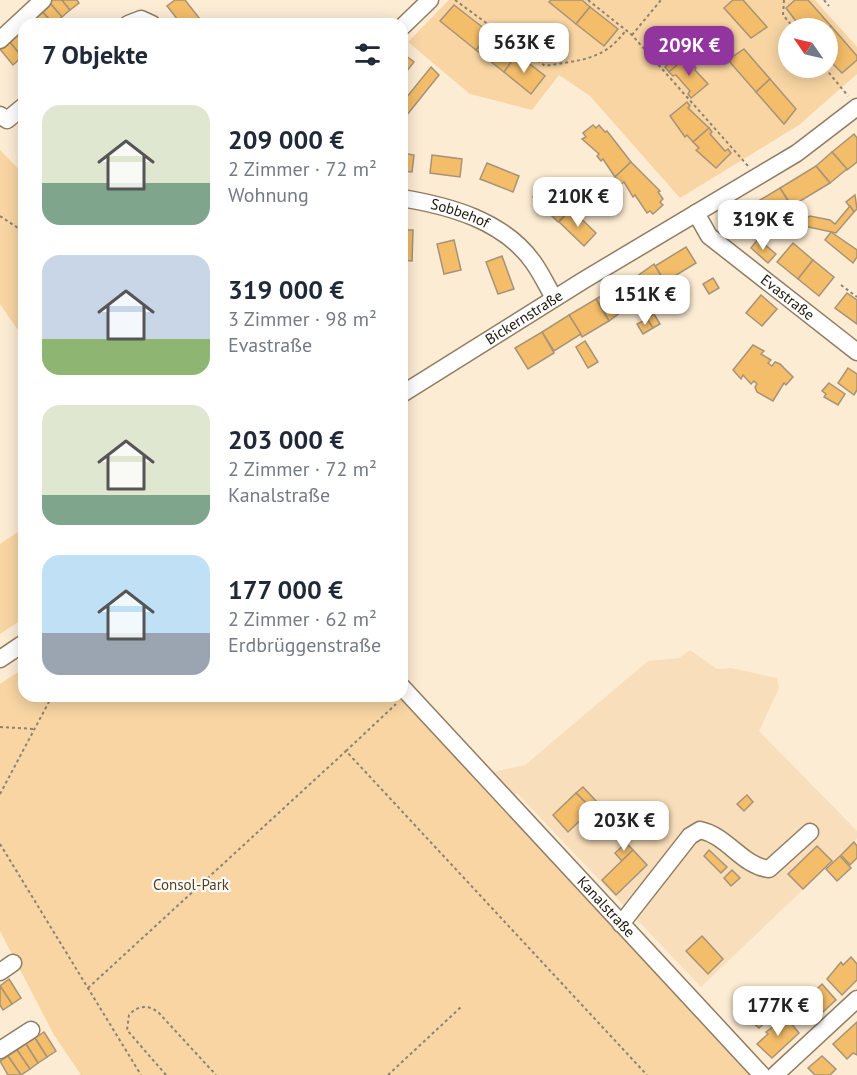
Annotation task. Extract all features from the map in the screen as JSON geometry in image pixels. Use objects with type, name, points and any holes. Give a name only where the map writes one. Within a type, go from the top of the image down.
[{"type":"street","points":[[24,18],[43,0]]},
{"type":"street","points":[[408,21],[430,0]]},
{"type":"street","points":[[0,40],[18,23]]},
{"type":"street","name":"Bickernstraße","points":[[408,390],[554,298],[797,153],[857,107]]},
{"type":"street","points":[[0,115],[7,120],[18,111]]},
{"type":"street","name":"Sobbehof","points":[[408,200],[474,216],[505,236],[532,260],[554,298]]},
{"type":"street","name":"Evastraße","points":[[696,213],[709,236],[857,352]]},
{"type":"street","points":[[0,659],[18,647]]},
{"type":"street","name":"Kanalstraße","points":[[408,693],[762,1075]]},
{"type":"street","points":[[621,924],[690,836],[700,830],[715,833],[757,868],[768,869],[810,832]]},
{"type":"street","points":[[776,1075],[857,999]]},
{"type":"street","points":[[0,1050],[31,1030]]},
{"type":"path","points":[[455,0],[545,66],[587,59],[607,52],[626,30]]},
{"type":"path","points":[[588,0],[632,35],[758,177]]},
{"type":"path","points":[[632,35],[661,0]]},
{"type":"path","points":[[784,0],[783,15],[786,18]]},
{"type":"path","points":[[824,0],[829,6]]},
{"type":"path","points":[[833,78],[857,107]]},
{"type":"path","points":[[0,216],[18,228]]},
{"type":"path","points":[[841,285],[857,297]]},
{"type":"path","points":[[0,794],[49,702]]},
{"type":"path","points":[[88,988],[346,751],[393,702]]},
{"type":"path","points":[[0,727],[35,729]]},
{"type":"path","points":[[346,751],[647,1075]]},
{"type":"path","points":[[0,844],[141,1075]]},
{"type":"path","points":[[166,1075],[127,1030],[129,1015],[138,1007],[152,1007],[158,1012],[216,1075]]},
{"type":"path","points":[[388,1075],[461,1007]]},
{"type":"shaded area","points":[[690,650],[717,669],[731,668],[777,678],[779,688],[759,731],[857,831],[857,838],[701,987],[517,793],[515,795],[493,772],[525,765],[648,661],[679,658]]},
{"type":"green space","points":[[449,0],[815,0],[831,18],[778,18],[778,78],[838,78],[838,26],[857,47],[857,74],[799,125],[680,198],[590,96],[559,75],[532,110],[470,94],[408,42]]},
{"type":"green space","points":[[0,150],[18,169],[18,330],[0,304]]},
{"type":"green space","points":[[18,532],[18,622],[0,634],[0,544]]},
{"type":"green space","name":"Consol-Park","points":[[18,672],[18,702],[406,702],[754,1075],[81,1075],[54,1035],[0,931],[0,684]]},
{"type":"building","points":[[62,0],[70,10],[62,17],[49,2]]},
{"type":"building","points":[[62,0],[77,0],[79,3],[70,10]]},
{"type":"building","points":[[175,0],[185,0],[199,18],[176,18],[167,6]]},
{"type":"building","points":[[551,0],[582,0],[590,7],[576,24],[549,2]]},
{"type":"building","points":[[733,0],[743,0],[767,27],[751,38],[724,8]]},
{"type":"building","points":[[795,0],[808,0],[824,18],[794,18],[786,8]]},
{"type":"building","points":[[49,2],[62,17],[48,18],[40,9]]},
{"type":"building","points":[[454,5],[490,33],[476,50],[440,21]]},
{"type":"building","points":[[590,7],[618,29],[604,46],[576,24]]},
{"type":"building","points":[[40,9],[48,18],[34,18],[32,16]]},
{"type":"building","points":[[662,32],[675,48],[677,46],[685,58],[669,72],[665,67],[667,65],[653,49],[650,51],[647,46]]},
{"type":"building","points":[[490,33],[517,54],[504,72],[476,50]]},
{"type":"building","points":[[838,34],[857,56],[857,60],[842,73],[838,69]]},
{"type":"building","points":[[18,35],[18,52],[9,41]]},
{"type":"building","points":[[9,41],[18,52],[18,61],[13,65],[0,49]]},
{"type":"building","points":[[744,49],[770,79],[756,92],[728,60]]},
{"type":"building","points":[[517,54],[545,76],[531,94],[504,72]]},
{"type":"building","points":[[408,57],[414,62],[408,70]]},
{"type":"building","points":[[685,58],[708,84],[691,98],[688,94],[690,91],[676,75],[673,76],[669,72]]},
{"type":"building","points":[[431,67],[439,75],[408,114],[408,96]]},
{"type":"building","points":[[770,79],[796,109],[784,124],[756,92]]},
{"type":"building","points":[[687,102],[690,106],[688,108],[709,128],[693,142],[687,135],[685,137],[670,116]]},
{"type":"building","points":[[593,125],[596,128],[599,125],[605,132],[607,131],[631,162],[615,177],[603,159],[601,161],[597,156],[599,154],[582,139],[586,137],[583,133]]},
{"type":"building","points":[[709,128],[712,132],[710,134],[725,151],[728,149],[731,153],[716,168],[696,150],[699,148],[693,142]]},
{"type":"building","points":[[854,134],[857,138],[857,162],[847,170],[832,152]]},
{"type":"building","points":[[832,152],[847,169],[830,183],[816,166]]},
{"type":"building","points":[[408,154],[414,155],[412,172],[408,172]]},
{"type":"building","points":[[432,155],[462,159],[460,177],[430,173]]},
{"type":"building","points":[[631,162],[660,191],[658,192],[663,199],[660,202],[663,205],[653,214],[650,211],[647,213],[624,182],[621,184],[615,177]]},
{"type":"building","points":[[487,163],[519,176],[513,192],[480,179]]},
{"type":"building","points":[[816,166],[830,183],[792,206],[780,188]]},
{"type":"building","points":[[545,185],[571,209],[558,222],[533,197]]},
{"type":"building","points":[[780,188],[793,209],[775,221],[773,218],[766,222],[755,203]]},
{"type":"building","points":[[855,195],[857,209],[854,212],[846,202]]},
{"type":"building","points":[[755,203],[766,221],[740,237],[729,219]]},
{"type":"building","points":[[850,206],[854,212],[836,233],[804,226],[801,221],[810,216],[830,220],[835,224]]},
{"type":"building","points":[[571,209],[596,233],[584,246],[559,222]]},
{"type":"building","points":[[408,230],[413,230],[412,261],[408,261]]},
{"type":"building","points":[[831,232],[857,250],[857,257],[853,263],[825,240]]},
{"type":"building","points":[[758,239],[776,254],[768,263],[751,248]]},
{"type":"building","points":[[454,240],[461,270],[444,274],[437,244]]},
{"type":"building","points":[[793,243],[813,260],[798,279],[777,262]]},
{"type":"building","points":[[686,247],[696,263],[665,282],[655,266]]},
{"type":"building","points":[[502,256],[514,289],[498,294],[486,262]]},
{"type":"building","points":[[813,260],[834,277],[819,296],[798,279]]},
{"type":"building","points":[[654,264],[672,294],[651,307],[636,286],[641,284],[636,277]]},
{"type":"building","points":[[713,278],[719,288],[709,294],[703,284]]},
{"type":"building","points":[[619,285],[633,308],[626,312],[624,310],[609,321],[596,299]]},
{"type":"building","points":[[847,293],[857,300],[857,324],[835,308]]},
{"type":"building","points":[[761,295],[777,309],[762,326],[746,313]]},
{"type":"building","points":[[596,299],[609,321],[582,337],[569,315]]},
{"type":"building","points":[[654,314],[660,324],[653,328],[647,319]]},
{"type":"building","points":[[569,315],[581,334],[554,351],[542,332]]},
{"type":"building","points":[[647,319],[653,328],[643,334],[637,324]]},
{"type":"building","points":[[542,332],[554,353],[528,369],[515,348]]},
{"type":"building","points":[[585,341],[598,362],[588,368],[576,347]]},
{"type":"building","points":[[753,345],[764,351],[761,354],[771,360],[768,363],[772,366],[775,362],[780,364],[793,377],[786,385],[784,383],[773,401],[757,392],[755,387],[757,384],[754,381],[751,384],[743,375],[741,379],[733,370]]},
{"type":"building","points":[[848,368],[857,374],[857,390],[854,395],[838,383]]},
{"type":"building","points":[[829,383],[845,394],[838,405],[824,397],[826,394],[822,391]]},
{"type":"building","points":[[583,787],[597,802],[591,808],[576,793]]},
{"type":"building","points":[[576,793],[592,809],[568,832],[553,815]]},
{"type":"building","points":[[747,795],[753,802],[744,811],[737,804]]},
{"type":"building","points":[[854,842],[857,846],[857,858],[850,865],[841,855]]},
{"type":"building","points":[[626,843],[633,850],[622,861],[615,853]]},
{"type":"building","points":[[817,846],[832,861],[803,889],[788,874]]},
{"type":"building","points":[[633,850],[647,865],[616,895],[602,880]]},
{"type":"building","points":[[709,850],[727,867],[721,873],[704,856]]},
{"type":"building","points":[[840,856],[851,868],[837,881],[826,869]]},
{"type":"building","points":[[732,870],[740,878],[731,886],[724,878]]},
{"type":"building","points":[[702,936],[723,959],[708,974],[686,951]]},
{"type":"building","points":[[851,957],[857,964],[857,980],[842,995],[827,979],[841,962],[843,965]]},
{"type":"building","points":[[9,979],[21,998],[12,1004],[0,986]]},
{"type":"building","points":[[822,984],[836,1000],[813,1021],[799,1006],[814,988],[816,990]]},
{"type":"building","points":[[0,986],[12,1004],[3,1010],[0,1005]]},
{"type":"building","points":[[767,1010],[772,1016],[759,1028],[753,1023]]},
{"type":"building","points":[[786,1017],[799,1033],[772,1058],[757,1044],[768,1034],[766,1032]]},
{"type":"building","points":[[857,1022],[857,1055],[853,1053],[847,1059],[833,1044]]},
{"type":"building","points":[[44,1032],[56,1051],[47,1057],[35,1038]]},
{"type":"building","points":[[35,1038],[47,1057],[38,1063],[26,1044]]},
{"type":"building","points":[[26,1044],[38,1063],[30,1069],[17,1050]]},
{"type":"building","points":[[17,1050],[30,1069],[21,1075],[8,1056]]},
{"type":"building","points":[[8,1056],[21,1075],[8,1075],[0,1061]]},
{"type":"building","points":[[822,1056],[836,1069],[830,1075],[815,1075],[808,1068]]}]
